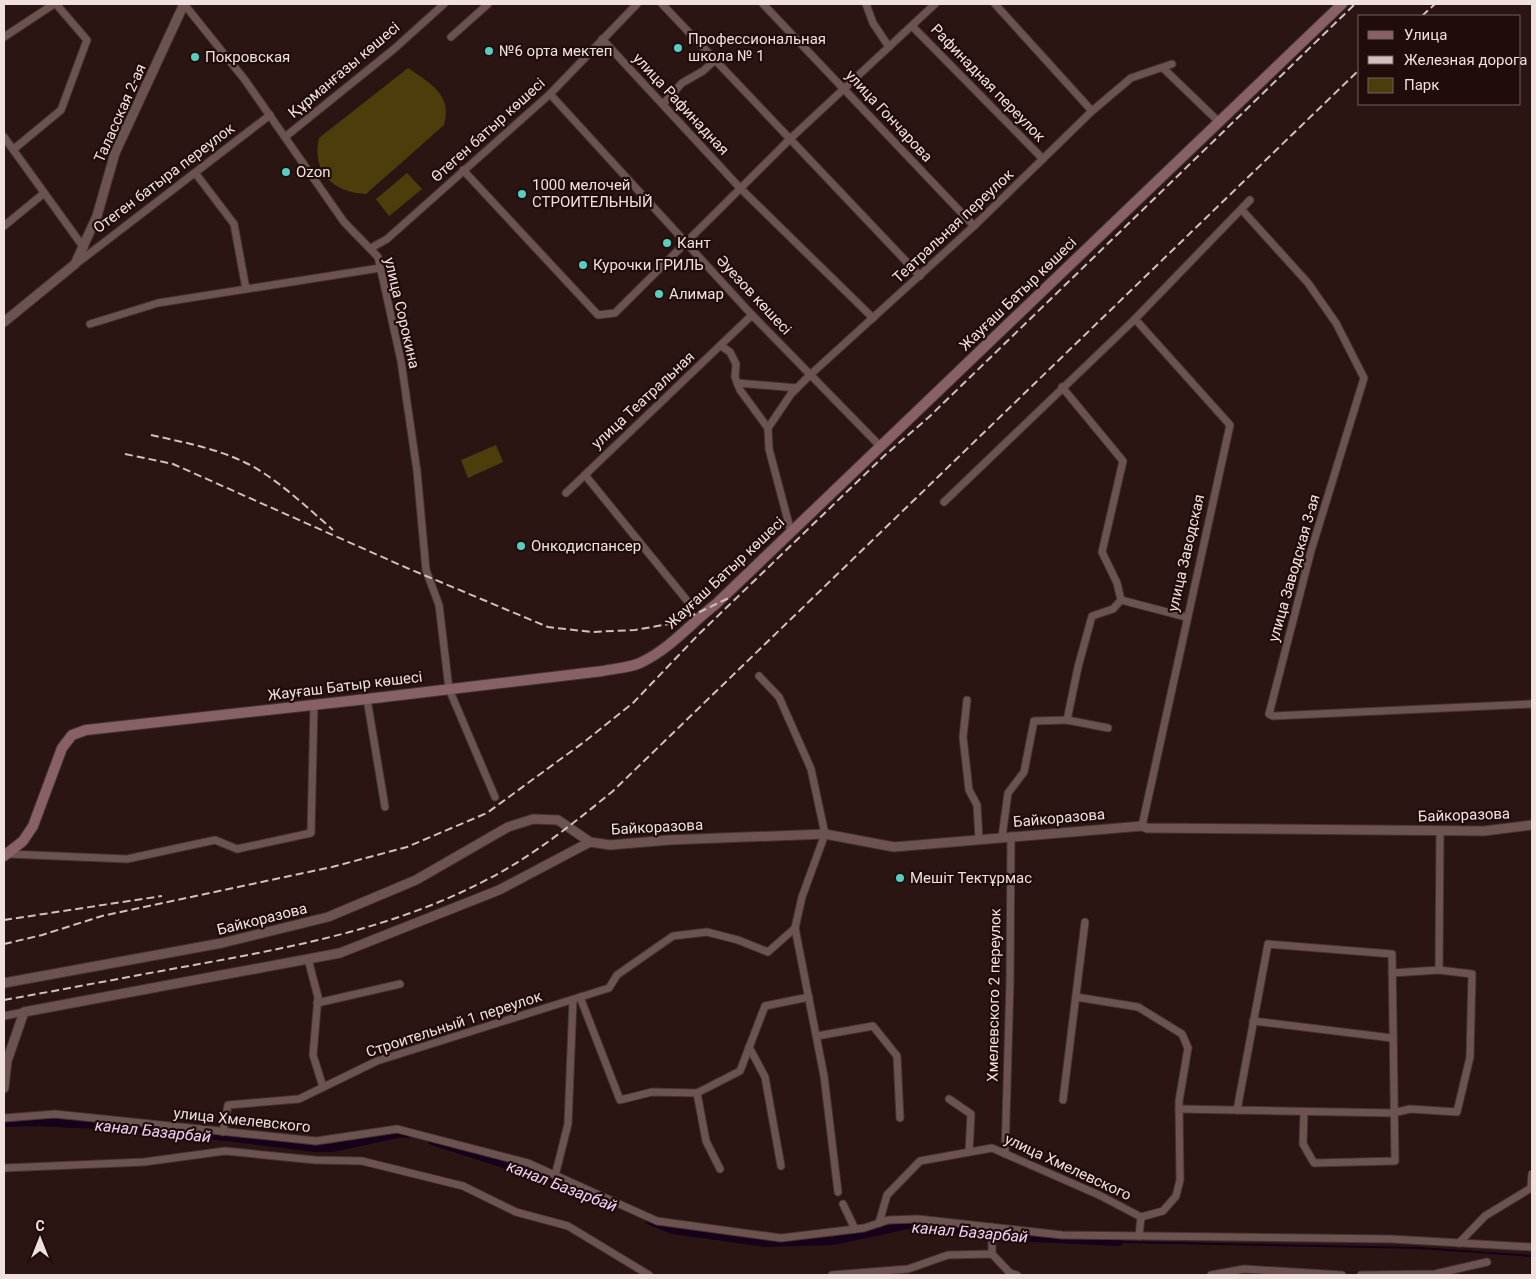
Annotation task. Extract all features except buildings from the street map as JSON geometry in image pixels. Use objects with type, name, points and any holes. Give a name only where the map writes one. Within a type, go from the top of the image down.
[{"type":"main road","name":"Жауғаш Батыр көшесі","points":[[6,855],[23,841],[33,826],[62,748],[72,735],[86,730],[604,671],[640,663],[671,644],[791,532],[1342,4]]},
{"type":"street","points":[[4,37],[55,4],[87,40],[60,110],[14,149]]},
{"type":"street","name":"улица Сорокина","points":[[184,4],[270,115],[344,222],[378,257],[401,361],[417,471],[426,570],[439,605],[449,689],[495,798]]},
{"type":"street","name":"Таласская 2-ая","points":[[75,264],[84,248],[97,216],[116,153],[184,4]]},
{"type":"street","name":"Құрманғазы көшесі","points":[[285,137],[394,49],[444,4]]},
{"type":"street","points":[[451,37],[488,4]]},
{"type":"street","name":"Өтеген батыр көшесі","points":[[371,248],[387,239],[550,94],[638,4]]},
{"type":"street","points":[[662,4],[920,276]]},
{"type":"street","name":"улица Гончарова","points":[[763,4],[974,226]]},
{"type":"street","points":[[866,4],[872,23],[889,47]]},
{"type":"street","points":[[463,170],[598,315],[615,313],[791,138],[845,90],[935,4]]},
{"type":"street","points":[[995,4],[1092,111]]},
{"type":"street","name":"Рафинадная переулок","points":[[912,26],[1043,159]]},
{"type":"street","name":"улица Рафинадная","points":[[602,39],[664,103],[740,188],[874,318]]},
{"type":"street","points":[[664,103],[682,83],[703,71],[714,61]]},
{"type":"street","name":"Театральная переулок","points":[[768,428],[797,388],[811,374],[974,226],[1092,111],[1131,78],[1172,64]]},
{"type":"street","points":[[1163,68],[1218,122]]},
{"type":"street","name":"Әуезов көшесі","points":[[550,94],[752,315],[880,446]]},
{"type":"street","name":"Отеген батыра переулок","points":[[75,264],[196,174],[270,115]]},
{"type":"street","points":[[4,137],[43,194],[84,248]]},
{"type":"street","points":[[196,174],[234,224],[246,289]]},
{"type":"street","points":[[4,226],[43,194]]},
{"type":"street","points":[[944,502],[1135,319],[1250,200]]},
{"type":"street","name":"улица Заводская 3-ая","points":[[1242,210],[1308,283],[1336,323],[1364,378],[1311,551],[1269,714],[1273,716],[1532,704]]},
{"type":"street","points":[[4,322],[75,264]]},
{"type":"street","points":[[90,324],[158,303],[380,268]]},
{"type":"street","name":"улица Театральная","points":[[566,493],[752,315]]},
{"type":"street","name":"улица Заводская","points":[[1135,319],[1230,425],[1186,617],[1142,826]]},
{"type":"street","points":[[721,346],[730,352],[736,364],[735,377],[737,383],[768,428],[769,449],[791,532]]},
{"type":"street","points":[[737,383],[797,388]]},
{"type":"street","points":[[1062,387],[1123,461],[1102,552],[1117,583],[1121,600]]},
{"type":"street","points":[[585,475],[689,602]]},
{"type":"street","points":[[1121,600],[1186,617]]},
{"type":"street","points":[[1108,728],[1067,720],[1078,667],[1092,616],[1113,609],[1121,600]]},
{"type":"street","points":[[759,676],[779,696],[811,769],[825,834],[802,897],[795,928],[817,1036],[838,1192]]},
{"type":"street","points":[[367,699],[385,807]]},
{"type":"street","points":[[967,700],[963,737],[969,790],[977,806],[979,839]]},
{"type":"street","points":[[6,855],[127,859],[214,840],[237,850],[311,833],[314,705]]},
{"type":"street","name":"Хмелевского 2 переулок","points":[[1006,1154],[1010,982],[1006,837],[1008,793],[1024,772],[1034,721],[1067,720]]},
{"type":"street","name":"Байкоразова","points":[[4,983],[222,944],[328,917],[416,880],[508,827],[534,819],[558,820],[590,842],[610,845],[670,840],[825,834],[894,847],[1142,826],[1147,828],[1484,831],[1532,825]]},
{"type":"street","points":[[1440,830],[1440,970]]},
{"type":"street","name":"Байкоразова","points":[[24,1012],[340,954],[499,890],[590,842]]},
{"type":"street","points":[[1063,1100],[1085,922]]},
{"type":"street","name":"Строительный 1 переулок","points":[[223,1132],[228,1105],[299,1098],[377,1061],[609,988],[617,975],[673,936],[707,932],[738,940],[768,952],[795,928]]},
{"type":"street","points":[[1237,1110],[1268,944],[1392,954],[1395,1161],[1314,1163],[1303,1144],[1304,1112]]},
{"type":"street","points":[[308,960],[317,1003],[313,1055],[323,1087]]},
{"type":"street","points":[[1179,1109],[1393,1114],[1410,1109],[1458,1112],[1470,1056],[1472,974],[1440,970],[1392,973]]},
{"type":"street","points":[[317,1003],[400,984]]},
{"type":"street","points":[[576,998],[620,1100],[652,1092],[697,1093],[740,1072],[766,1006],[809,996]]},
{"type":"street","points":[[1076,997],[1138,1007],[1182,1034],[1188,1048],[1179,1109],[1180,1180],[1176,1196],[1163,1211],[1140,1217]]},
{"type":"street","points":[[555,1176],[568,1124],[576,998]]},
{"type":"street","points":[[4,1016],[24,1012]]},
{"type":"street","points":[[4,1088],[7,1061],[24,1012]]},
{"type":"street","points":[[1254,1020],[1392,1038]]},
{"type":"street","points":[[817,1036],[874,1026],[897,1056],[900,1118]]},
{"type":"street","points":[[749,1048],[765,1077],[781,1166]]},
{"type":"street","points":[[697,1093],[706,1141],[720,1169]]},
{"type":"street","points":[[949,1099],[971,1114],[969,1152]]},
{"type":"street","name":"улица Хмелевского","points":[[4,1118],[55,1114],[316,1141],[396,1129],[528,1163],[658,1221],[781,1238],[855,1229],[888,1220],[918,1219],[1062,1235],[1391,1239],[1532,1247]]},
{"type":"street","name":"улица Хмелевского","points":[[879,1223],[887,1195],[920,1161],[992,1148],[1099,1195],[1140,1217],[1139,1236]]},
{"type":"street","points":[[4,1168],[144,1162],[225,1150],[315,1160],[362,1161],[463,1186],[516,1212],[568,1226],[649,1275]]},
{"type":"street","points":[[1459,1243],[1486,1216],[1531,1188],[1532,1174]]},
{"type":"street","points":[[843,1204],[855,1229]]},
{"type":"street","points":[[992,1227],[992,1252],[1010,1273],[1017,1275]]},
{"type":"street","points":[[832,1275],[908,1269],[948,1255],[992,1252]]},
{"type":"street","points":[[1360,1275],[1435,1274],[1487,1262]]},
{"type":"street","points":[[1211,1275],[1244,1269],[1342,1275]]},
{"type":"green space","points":[[408,68],[438,91],[445,106],[444,125],[366,194],[354,193],[335,185],[322,170],[318,161],[319,138]]},
{"type":"green space","points":[[407,173],[422,189],[389,216],[376,199]]},
{"type":"green space","points":[[496,445],[503,462],[468,478],[461,460]]},
{"type":"waterway","name":"канал Базарбай","points":[[4,1123],[34,1122],[97,1125],[226,1137],[315,1148],[332,1148],[402,1133],[409,1134]]},
{"type":"waterway","name":"канал Базарбай","points":[[432,1141],[547,1178],[596,1197]]},
{"type":"waterway","name":"канал Базарбай","points":[[650,1221],[673,1230],[766,1243],[833,1241],[912,1224],[1010,1237],[1119,1242]]},
{"type":"waterway","points":[[1119,1242],[1419,1248],[1532,1256]]},
{"type":"railway","points":[[4,944],[42,935],[102,916],[332,867],[407,847],[487,813],[584,742],[633,703],[699,634],[885,455],[929,417],[1355,4]]},
{"type":"railway","points":[[1423,15],[1435,4]]},
{"type":"railway","points":[[4,1000],[278,949],[350,932],[421,909],[456,895],[490,878],[538,849],[569,827],[613,791],[1358,71]]},
{"type":"railway","points":[[151,435],[210,449],[244,462],[267,475],[333,530]]},
{"type":"railway","points":[[125,454],[173,464],[407,568],[548,627],[592,632],[635,630],[669,624],[689,617],[731,597]]},
{"type":"railway","points":[[4,920],[162,896]]},
{"type":"place","name":"Профессиональная школа № 1","points":[[678,48]]},
{"type":"place","name":"№6 орта мектеп","points":[[489,51]]},
{"type":"place","name":"Покровская","points":[[195,57]]},
{"type":"place","name":"Ozon","points":[[286,172]]},
{"type":"place","name":"1000 мелочей СТРОИТЕЛЬНЫЙ","points":[[522,194]]},
{"type":"place","name":"Кант","points":[[667,243]]},
{"type":"place","name":"Курочки ГРИЛЬ","points":[[583,265]]},
{"type":"place","name":"Алимар","points":[[659,294]]},
{"type":"place","name":"Онкодиспансер","points":[[521,546]]},
{"type":"place","name":"Мешіт Тектұрмас","points":[[900,878]]}]
